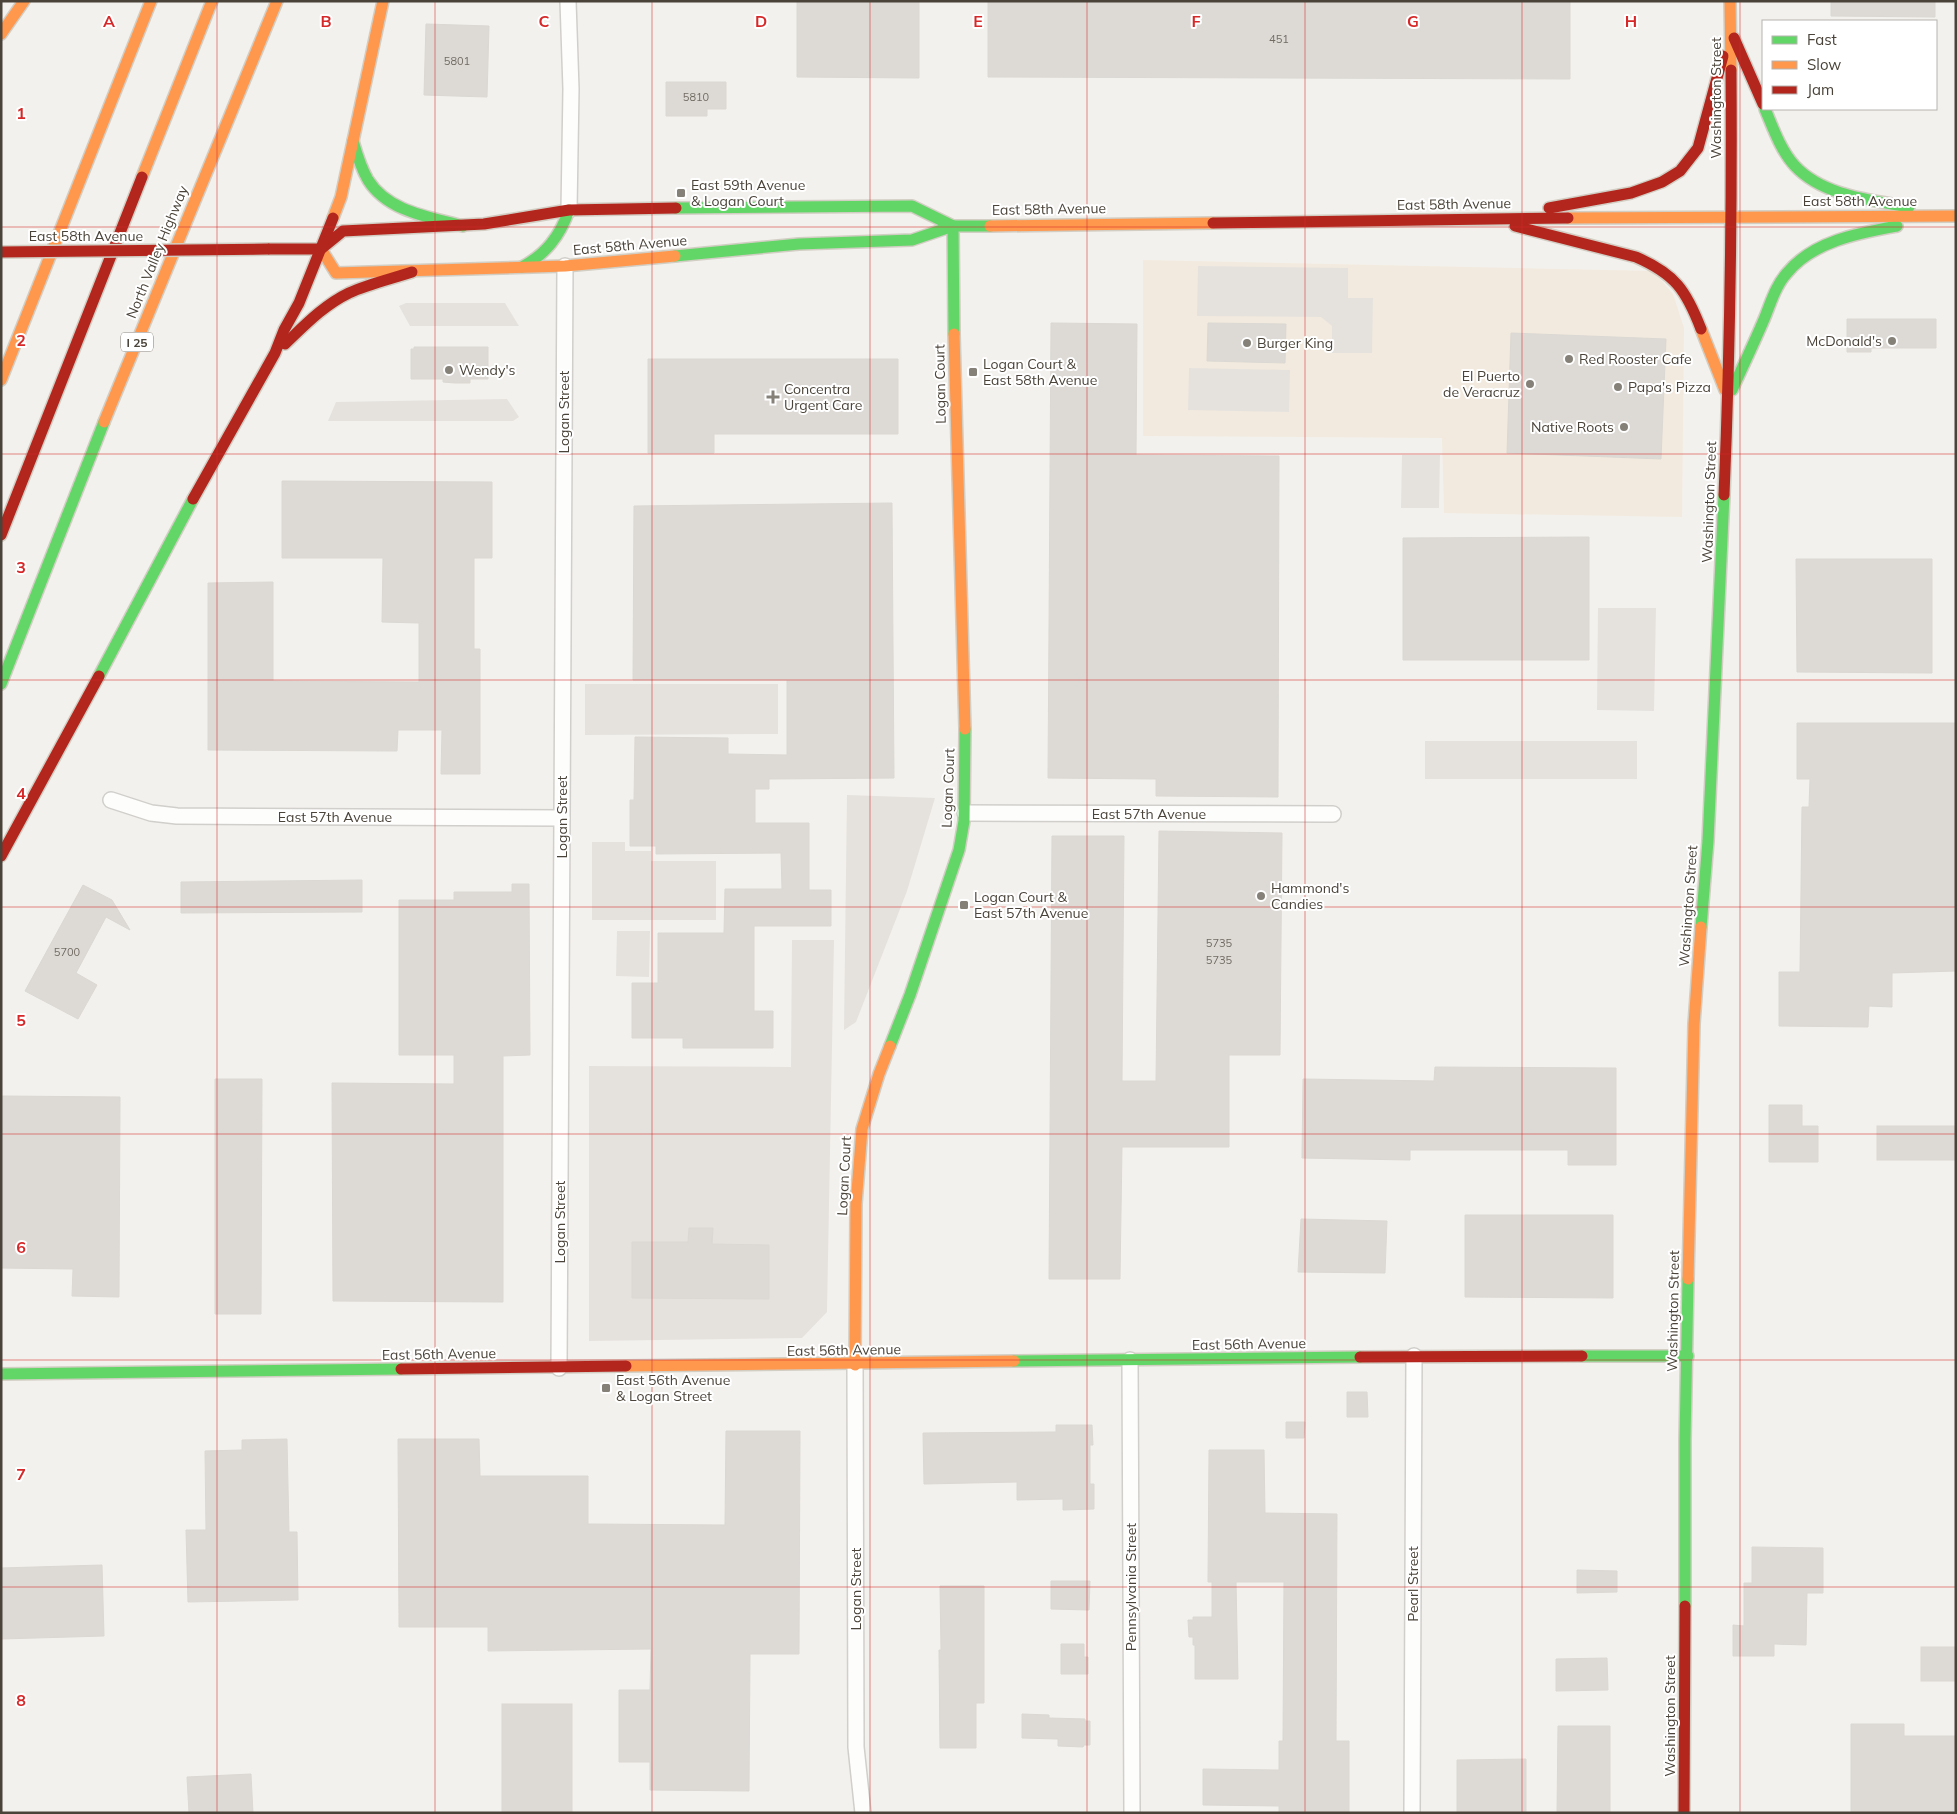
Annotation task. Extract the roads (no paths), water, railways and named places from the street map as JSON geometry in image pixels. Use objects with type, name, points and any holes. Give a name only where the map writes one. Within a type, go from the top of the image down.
[{"type":"main road","points":[[1,34],[24,1]]},
{"type":"main road","points":[[1,380],[151,1]]},
{"type":"main road","points":[[1,535],[212,1]]},
{"type":"main road","name":"North Valley Highway","points":[[1,684],[48,560],[138,337],[277,1]]},
{"type":"main road","points":[[1,856],[80,713],[208,471],[275,353],[284,330],[299,303],[341,197],[383,1]]},
{"type":"main road","name":"Washington Street","points":[[1684,1813],[1685,1441],[1694,1024],[1708,841],[1728,400],[1732,216],[1730,1]]},
{"type":"main road","points":[[1730,29],[1762,102]]},
{"type":"main road","points":[[1490,219],[1631,193],[1662,182],[1680,171],[1698,148],[1730,29]]},
{"type":"main road","points":[[1765,110],[1782,147],[1796,167],[1808,177],[1829,188],[1871,199],[1956,216]]},
{"type":"main road","points":[[352,139],[362,171],[378,195],[399,207],[463,226]]},
{"type":"main road","name":"East 58th Avenue","points":[[1,252],[321,249],[343,231],[463,226],[569,210],[742,206],[912,206],[953,226]]},
{"type":"main road","points":[[522,267],[540,256],[554,242],[561,231],[569,210]]},
{"type":"main road","name":"East 58th Avenue","points":[[321,249],[336,273],[412,272],[565,266],[799,244],[912,240],[953,226],[1732,216],[1956,216]]},
{"type":"main road","points":[[1728,400],[1777,287],[1790,268],[1809,253],[1853,235],[1956,216]]},
{"type":"main road","points":[[1490,219],[1636,257],[1662,270],[1675,280],[1686,293],[1728,400]]},
{"type":"main road","name":"Logan Court","points":[[855,1364],[856,1204],[862,1129],[879,1074],[910,995],[945,895],[959,850],[965,813],[966,760],[954,354],[953,226]]},
{"type":"main road","points":[[275,353],[314,317],[342,297],[354,291],[412,272]]},
{"type":"main road","name":"East 56th Avenue","points":[[1,1374],[1414,1356],[1688,1356]]},
{"type":"street","points":[[568,1],[572,89],[569,210]]},
{"type":"street","name":"Logan Street","points":[[559,1368],[565,266]]},
{"type":"street","name":"East 57th Avenue","points":[[111,800],[151,814],[177,816],[562,818]]},
{"type":"street","name":"East 57th Avenue","points":[[965,813],[1332,814]]},
{"type":"street","name":"Pearl Street","points":[[1412,1813],[1414,1356]]},
{"type":"street","name":"Pennsylvania Street","points":[[1130,1360],[1132,1813]]},
{"type":"street","name":"Logan Street","points":[[855,1364],[856,1747],[863,1813]]},
{"type":"place","name":"East 59th Avenue & Logan Court","points":[[681,193]]},
{"type":"place","name":"McDonald's","points":[[1892,341]]},
{"type":"place","name":"Burger King","points":[[1247,343]]},
{"type":"place","name":"Red Rooster Cafe","points":[[1569,359]]},
{"type":"place","name":"Wendy's","points":[[449,370]]},
{"type":"place","name":"Logan Court & East 58th Avenue","points":[[973,372]]},
{"type":"place","name":"El Puerto de Veracruz","points":[[1530,384]]},
{"type":"place","name":"Papa's Pizza","points":[[1618,387]]},
{"type":"place","name":"Concentra Urgent Care","points":[[773,397]]},
{"type":"place","name":"Native Roots","points":[[1624,427]]},
{"type":"place","name":"Hammond's Candies","points":[[1261,896]]},
{"type":"place","name":"Logan Court & East 57th Avenue","points":[[964,905]]},
{"type":"place","name":"East 56th Avenue & Logan Street","points":[[606,1388]]}]
